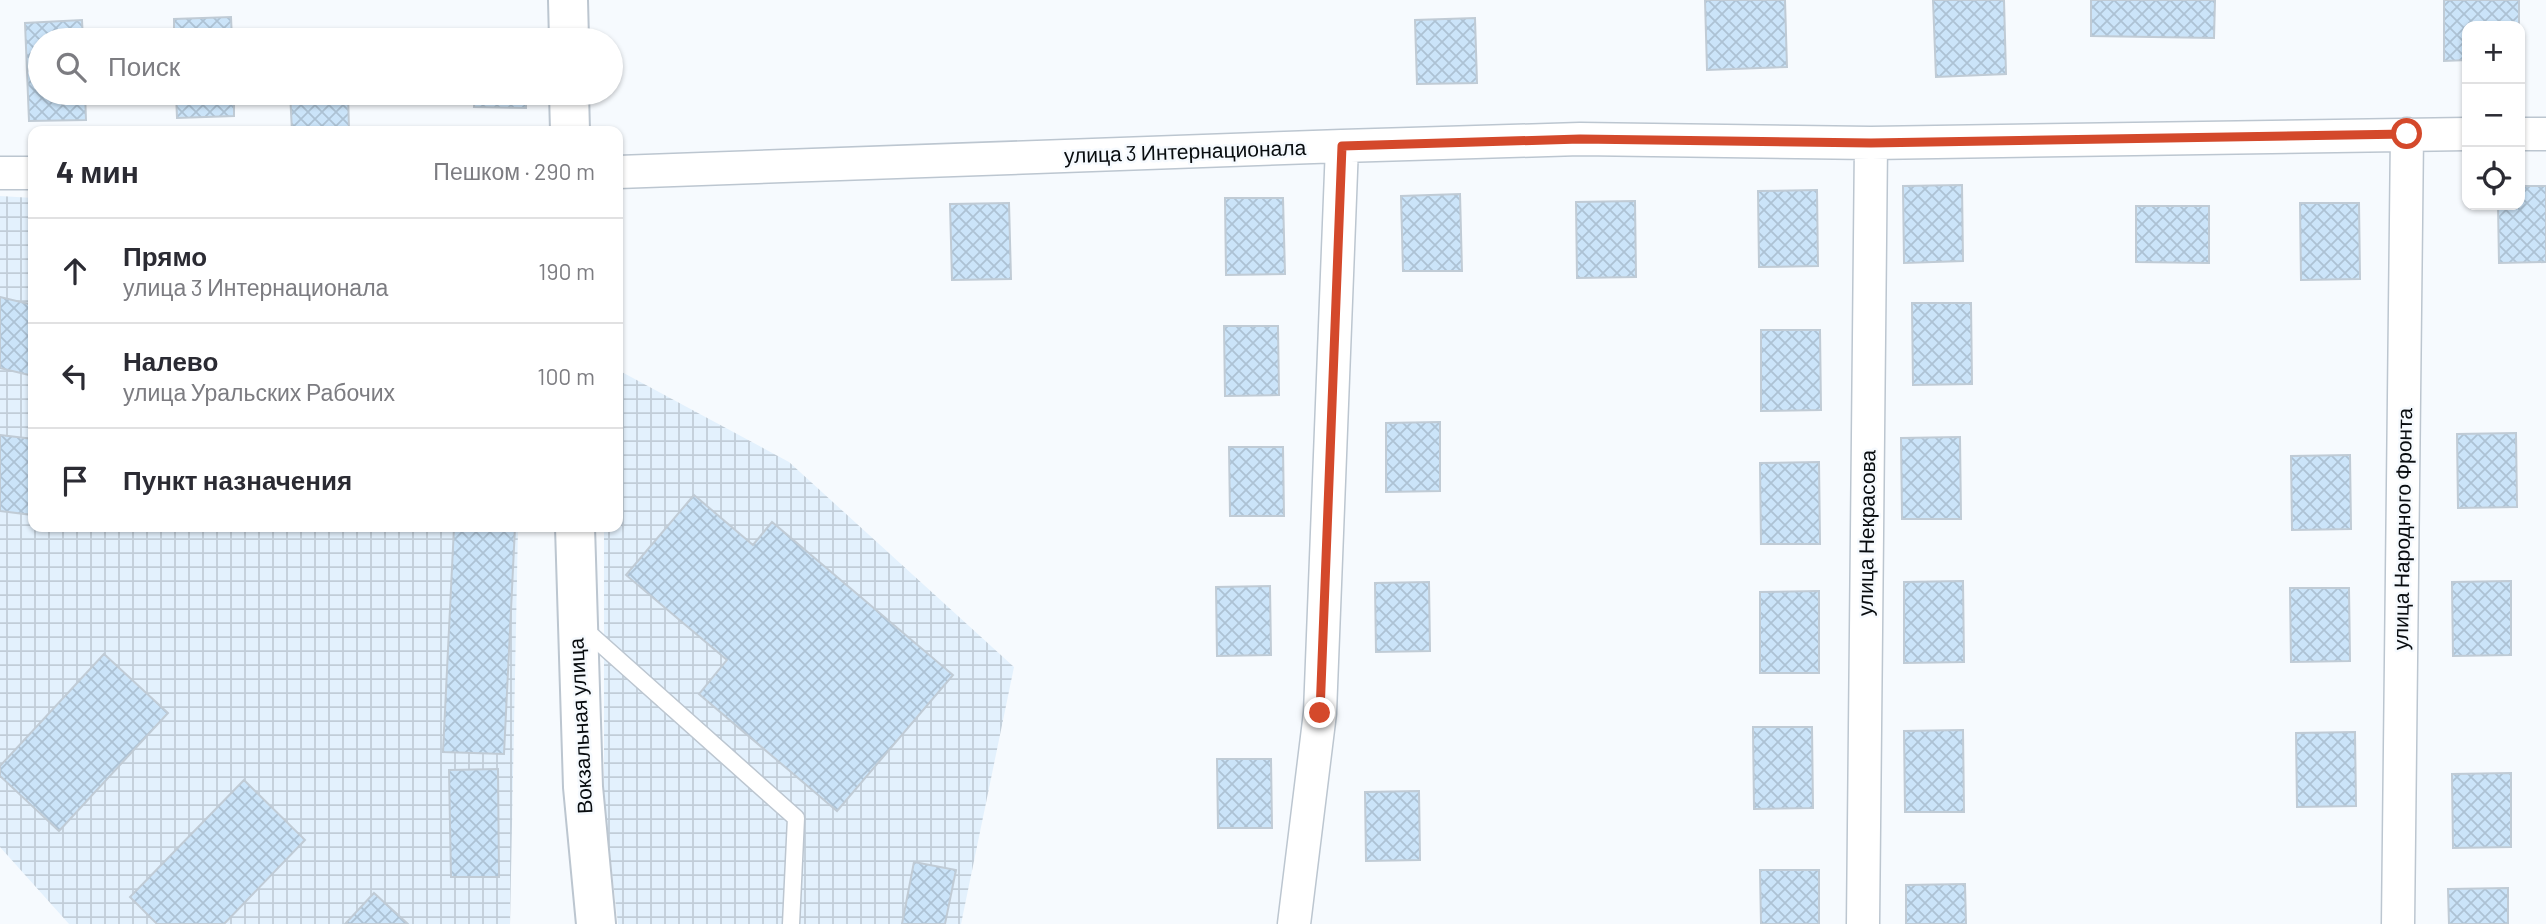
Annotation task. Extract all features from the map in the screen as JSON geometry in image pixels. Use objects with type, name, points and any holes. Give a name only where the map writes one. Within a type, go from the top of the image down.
[{"type":"main road","points":[[568,0],[569,28]]},
{"type":"main road","points":[[569,105],[570,126]]},
{"type":"main road","name":"Вокзальная улица","points":[[575,532],[583,787],[596,924]]},
{"type":"street","name":"улица Народного Фронта","points":[[2398,924],[2407,134]]},
{"type":"street","name":"улица 3 Интернационала","points":[[623,172],[1580,139],[1871,143],[2462,134]]},
{"type":"street","points":[[2525,134],[2546,134]]},
{"type":"street","name":"улица Некрасова","points":[[1863,924],[1871,143]]},
{"type":"street","points":[[1294,924],[1320,713],[1342,146]]},
{"type":"street","points":[[0,173],[28,173]]},
{"type":"lane","points":[[576,622],[796,818],[791,924]]},
{"type":"shaded area","points":[[0,196],[28,198],[28,532],[518,532],[510,924],[69,924],[0,847]]},
{"type":"shaded area","points":[[623,373],[789,462],[1014,667],[961,924],[618,924],[604,805],[604,532],[623,532]]},
{"type":"building","points":[[1705,0],[1785,0],[1787,67],[1707,70]]},
{"type":"building","points":[[1933,0],[2004,0],[2006,74],[1936,77]]},
{"type":"building","points":[[2091,0],[2215,0],[2214,38],[2091,36]]},
{"type":"building","points":[[2444,0],[2519,0],[2519,21],[2462,21],[2462,60],[2444,61]]},
{"type":"building","points":[[231,17],[231,28],[174,28],[174,19]]},
{"type":"building","points":[[1475,18],[1477,83],[1417,84],[1415,20]]},
{"type":"building","points":[[82,20],[82,28],[28,28],[28,96],[25,23]]},
{"type":"building","points":[[28,105],[85,105],[86,120],[29,121]]},
{"type":"building","points":[[176,105],[234,105],[234,116],[177,118]]},
{"type":"building","points":[[291,105],[348,105],[349,126],[292,126]]},
{"type":"building","points":[[474,105],[526,105],[526,108]]},
{"type":"building","points":[[1962,185],[1963,261],[1904,263],[1903,186]]},
{"type":"building","points":[[2525,186],[2546,186],[2546,262],[2499,263],[2498,210],[2525,210]]},
{"type":"building","points":[[1817,190],[1818,266],[1759,267],[1758,191]]},
{"type":"building","points":[[1460,194],[1462,271],[1403,271],[1401,196]]},
{"type":"building","points":[[1225,198],[1283,198],[1285,274],[1226,275]]},
{"type":"building","points":[[1635,201],[1636,277],[1577,278],[1576,202]]},
{"type":"building","points":[[1009,203],[1011,279],[952,280],[950,204]]},
{"type":"building","points":[[2300,203],[2359,203],[2360,279],[2301,280]]},
{"type":"building","points":[[2136,206],[2209,206],[2209,263],[2136,262]]},
{"type":"building","points":[[0,297],[28,304],[28,375],[0,368]]},
{"type":"building","points":[[1912,303],[1971,303],[1972,384],[1913,385]]},
{"type":"building","points":[[1224,326],[1278,326],[1279,395],[1225,396]]},
{"type":"building","points":[[1761,330],[1820,330],[1821,410],[1761,411]]},
{"type":"building","points":[[1440,422],[1440,491],[1386,492],[1386,423]]},
{"type":"building","points":[[2516,433],[2517,507],[2458,508],[2457,434]]},
{"type":"building","points":[[0,435],[28,438],[28,514],[0,511]]},
{"type":"building","points":[[1960,437],[1961,519],[1902,519],[1901,438]]},
{"type":"building","points":[[1229,447],[1283,447],[1284,516],[1230,516]]},
{"type":"building","points":[[2350,455],[2351,529],[2292,530],[2291,456]]},
{"type":"building","points":[[1819,462],[1820,544],[1761,544],[1760,463]]},
{"type":"building","points":[[694,495],[753,545],[772,522],[953,675],[837,811],[699,694],[727,660],[626,575]]},
{"type":"building","points":[[454,532],[515,532],[504,754],[443,752]]},
{"type":"building","points":[[1963,581],[1964,662],[1904,663],[1904,582]]},
{"type":"building","points":[[2511,581],[2511,655],[2453,656],[2452,582]]},
{"type":"building","points":[[1429,582],[1430,651],[1376,652],[1375,583]]},
{"type":"building","points":[[1270,586],[1271,655],[1217,656],[1216,587]]},
{"type":"building","points":[[2290,588],[2349,588],[2350,661],[2291,662]]},
{"type":"building","points":[[1819,591],[1819,673],[1760,673],[1760,592]]},
{"type":"building","points":[[104,654],[168,713],[59,831],[0,776],[0,766]]},
{"type":"building","points":[[1753,727],[1812,727],[1813,808],[1754,809]]},
{"type":"building","points":[[1963,730],[1964,812],[1905,812],[1904,731]]},
{"type":"building","points":[[2355,732],[2356,806],[2297,807],[2296,733]]},
{"type":"building","points":[[1217,759],[1271,759],[1272,828],[1218,828]]},
{"type":"building","points":[[498,769],[499,877],[451,877],[449,770]]},
{"type":"building","points":[[2511,773],[2511,847],[2453,848],[2452,774]]},
{"type":"building","points":[[244,780],[305,840],[224,924],[157,924],[130,897]]},
{"type":"building","points":[[1419,791],[1420,860],[1366,861],[1365,792]]},
{"type":"building","points":[[914,862],[956,870],[945,924],[902,924]]},
{"type":"building","points":[[1760,870],[1819,870],[1819,924],[1761,924]]},
{"type":"building","points":[[1965,884],[1966,924],[1906,924],[1906,885]]},
{"type":"building","points":[[2508,888],[2508,924],[2449,924],[2448,889]]},
{"type":"building","points":[[374,893],[408,924],[345,924]]},
{"type":"route","points":[[1320,713],[1342,146],[1580,139],[1871,143],[2407,134]]}]
